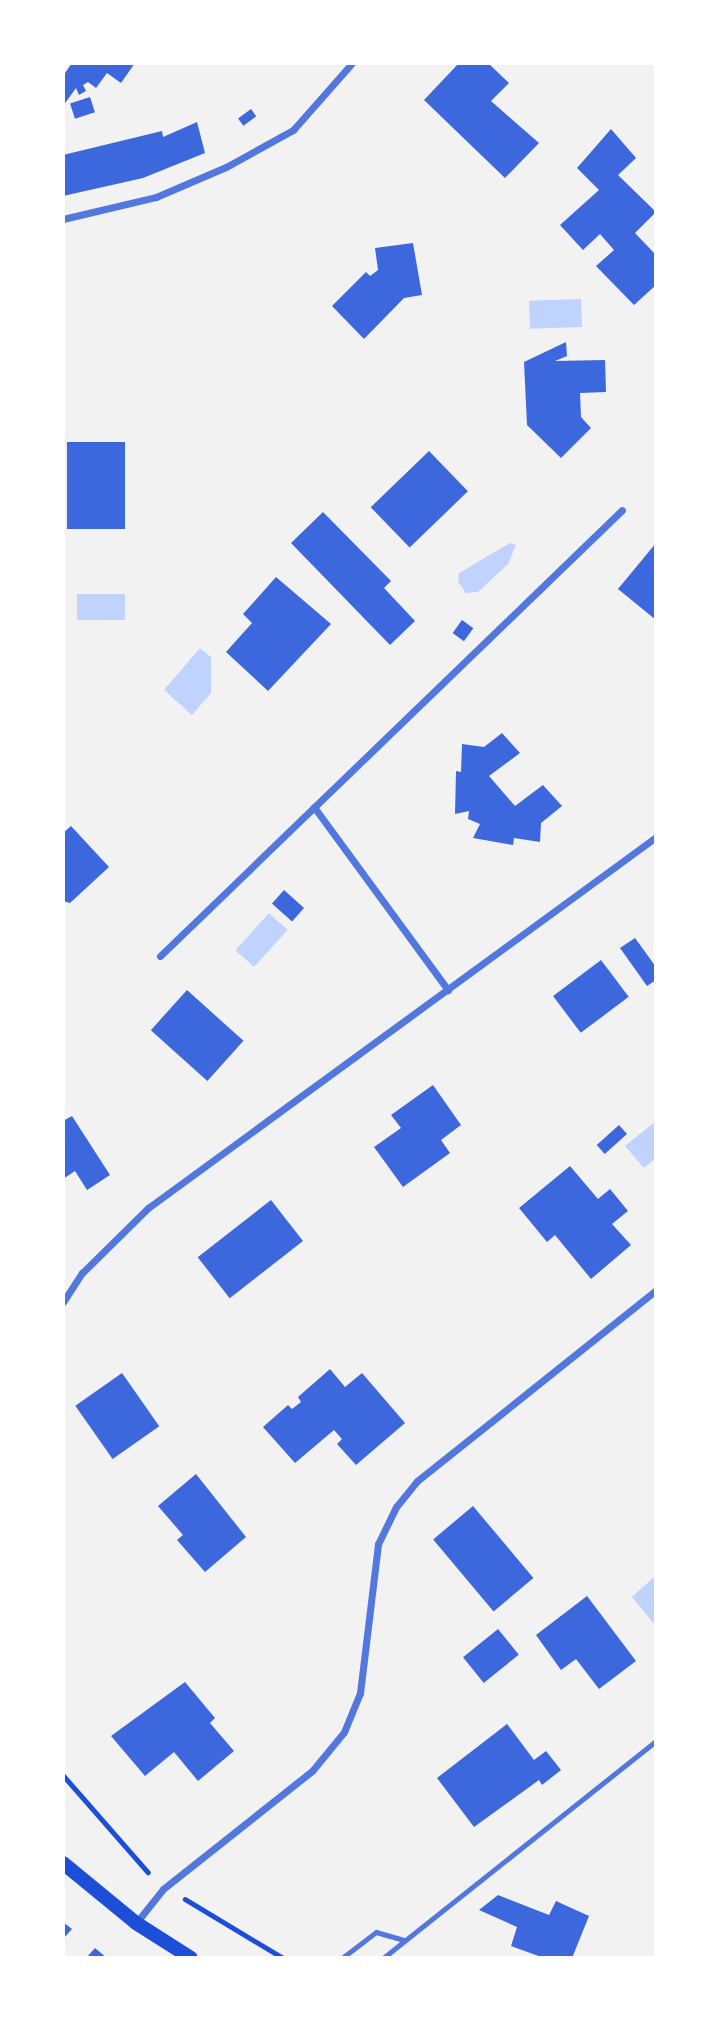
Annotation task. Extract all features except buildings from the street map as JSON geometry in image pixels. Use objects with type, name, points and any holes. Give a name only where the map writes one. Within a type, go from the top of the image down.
[{"type":"main road","points":[[63,1863],[136,1923],[191,1958]]},
{"type":"street","points":[[63,219],[156,197],[226,167],[293,130],[352,63]]},
{"type":"street","points":[[160,956],[622,510]]},
{"type":"street","points":[[314,807],[448,989]]},
{"type":"street","points":[[63,1302],[82,1273],[148,1208],[656,837]]},
{"type":"street","points":[[136,1923],[163,1889],[312,1771],[344,1732],[360,1693],[379,1544],[396,1507],[416,1481],[656,1290]]},
{"type":"lane","points":[[383,1958],[656,1741]]},
{"type":"lane","points":[[342,1958],[376,1932],[404,1940]]},
{"type":"water","points":[[581,299],[582,327],[530,329],[529,301]]},
{"type":"water","points":[[510,543],[516,545],[508,564],[478,592],[466,593],[458,582],[459,573]]},
{"type":"water","points":[[77,594],[125,594],[125,620],[77,620]]},
{"type":"water","points":[[200,648],[211,657],[211,693],[192,715],[164,690]]},
{"type":"water","points":[[269,913],[288,930],[254,967],[236,950]]},
{"type":"water","points":[[656,1121],[656,1158],[644,1168],[625,1146]]},
{"type":"water","points":[[654,1577],[656,1579],[656,1626],[632,1597]]}]
